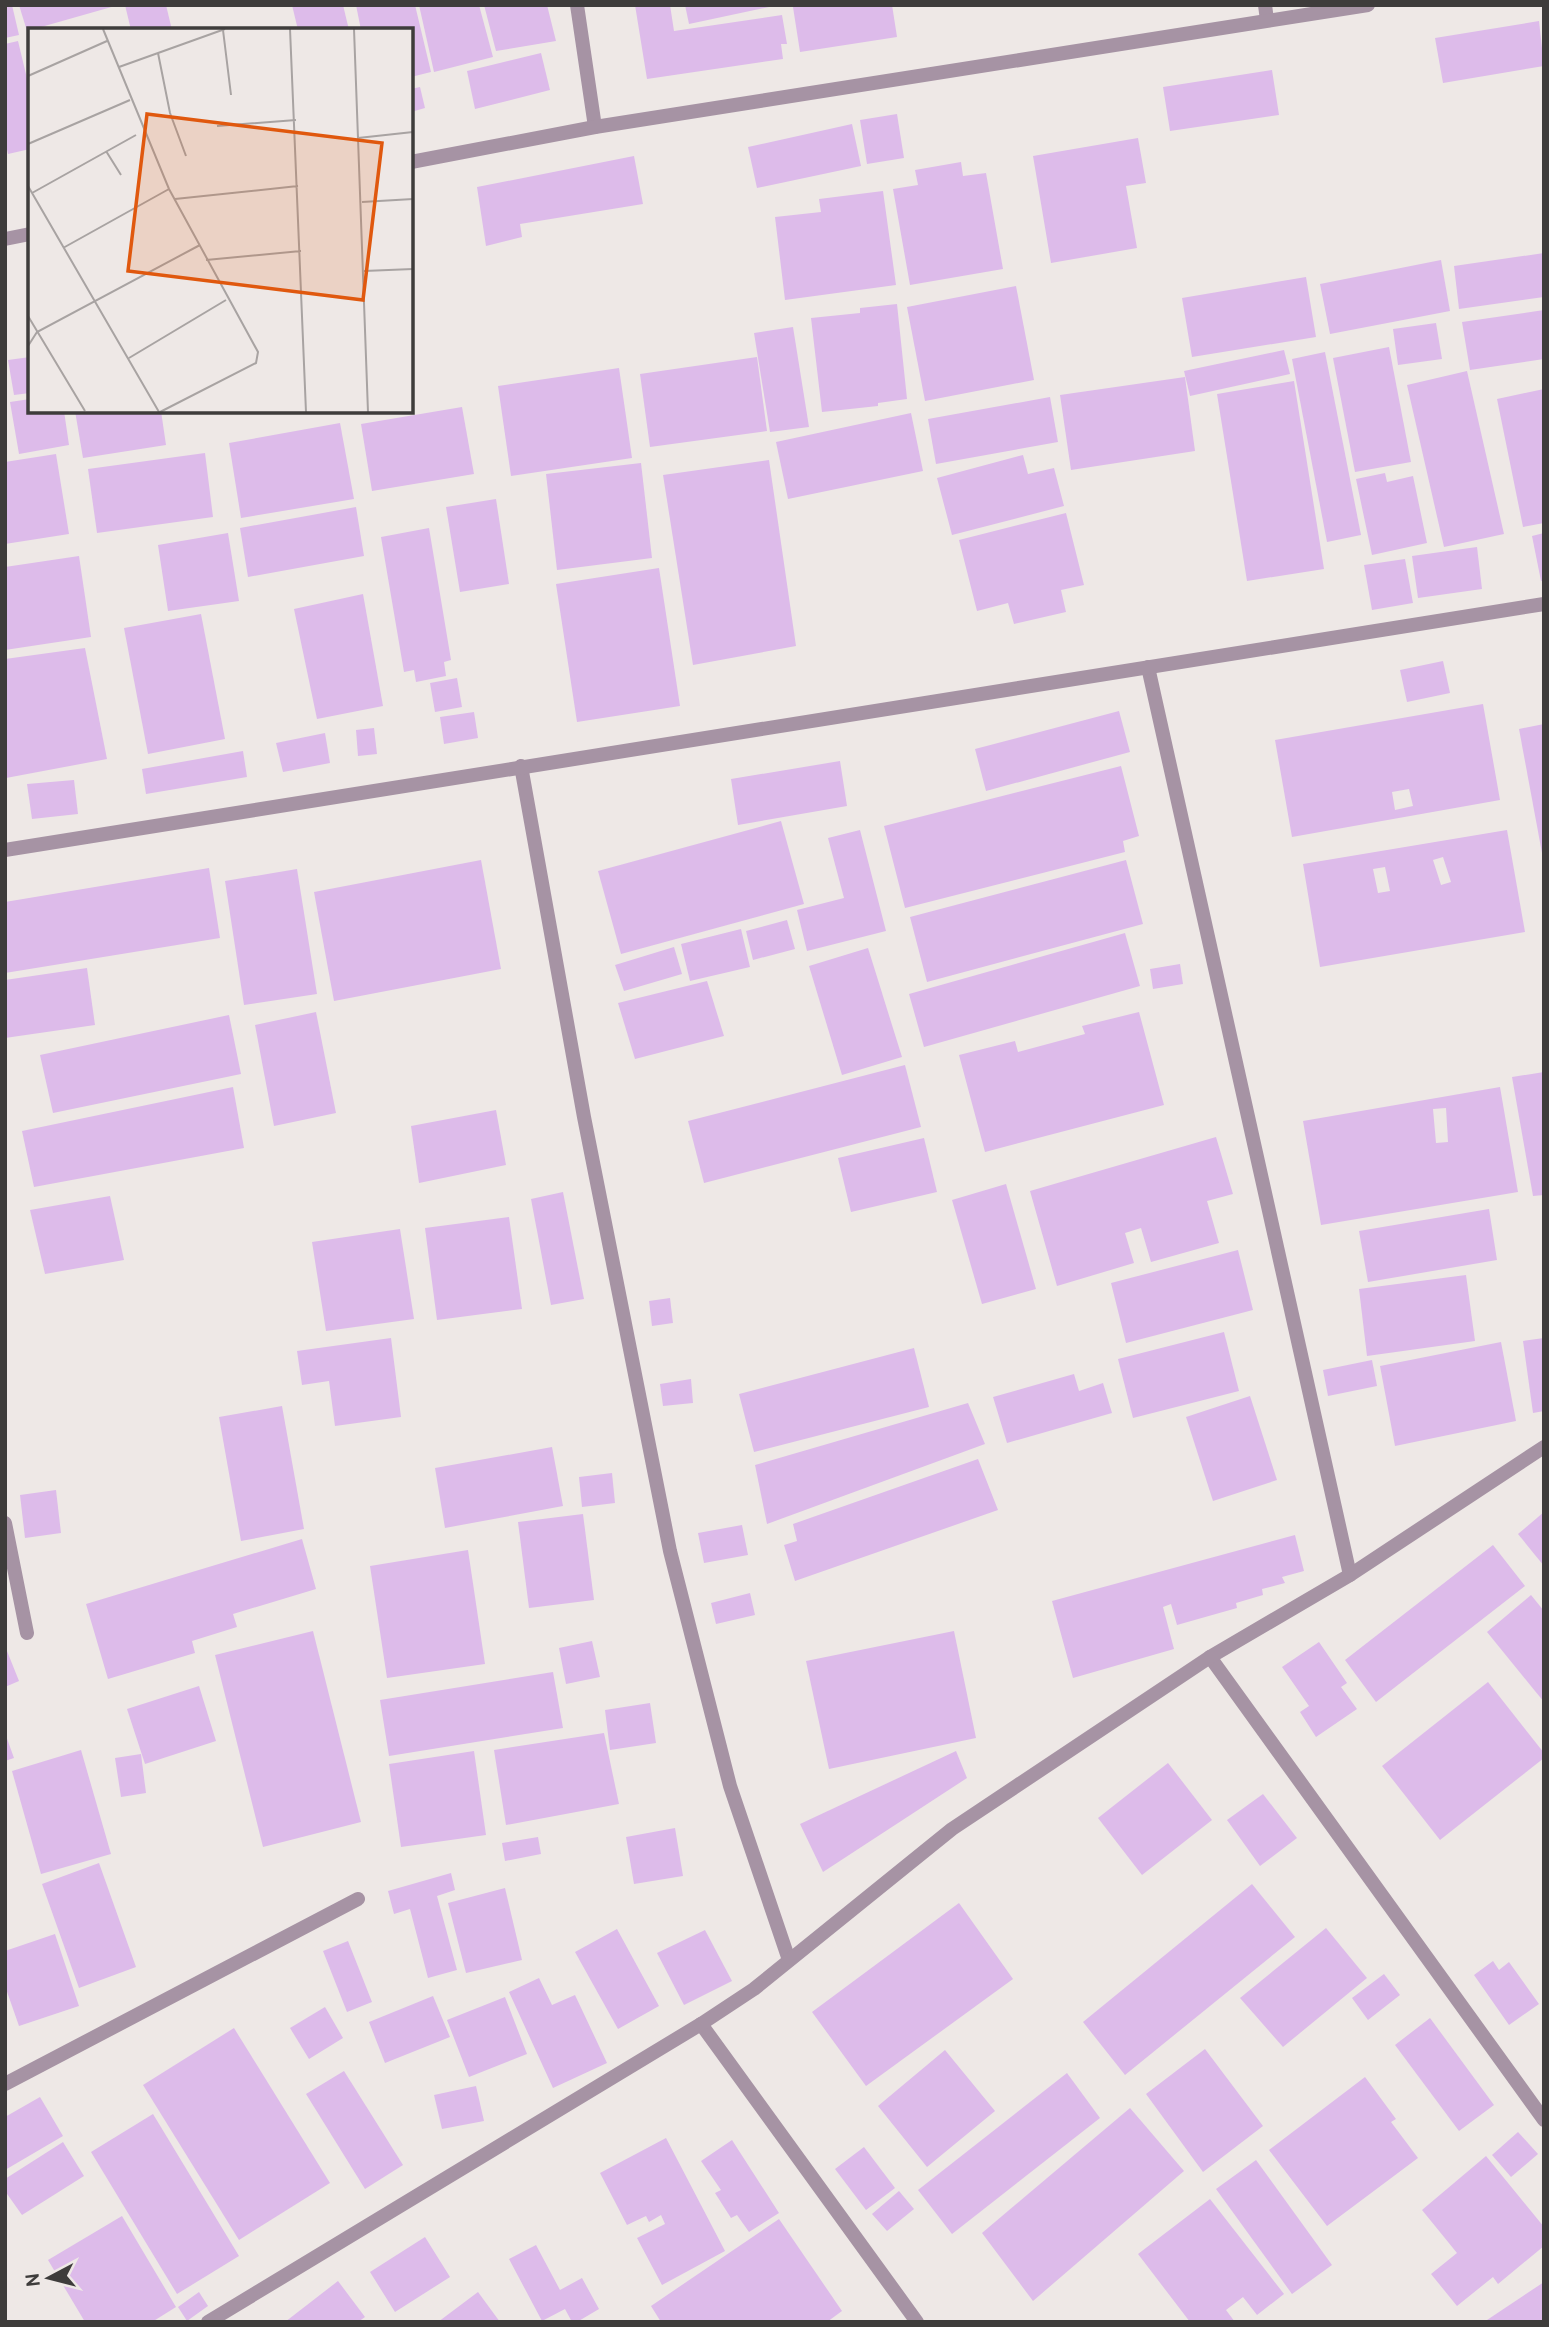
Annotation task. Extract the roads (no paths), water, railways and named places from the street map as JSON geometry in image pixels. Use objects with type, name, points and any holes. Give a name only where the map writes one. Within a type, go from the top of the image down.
[{"type":"street","points":[[577,5],[595,127]]},
{"type":"street","points":[[413,162],[595,127],[1266,13],[1367,5]]},
{"type":"street","points":[[5,239],[28,234]]},
{"type":"street","points":[[5,850],[1544,604]]},
{"type":"street","points":[[1148,667],[1349,1575]]},
{"type":"street","points":[[521,766],[584,1117],[670,1551],[730,1786],[789,1960]]},
{"type":"street","points":[[208,2322],[701,2024],[754,1989],[952,1829],[1210,1657],[1349,1575],[1544,1447]]},
{"type":"street","points":[[5,1523],[27,1633]]},
{"type":"street","points":[[1210,1657],[1544,2120]]},
{"type":"street","points":[[5,2084],[358,1899]]},
{"type":"street","points":[[701,2024],[917,2322]]}]
